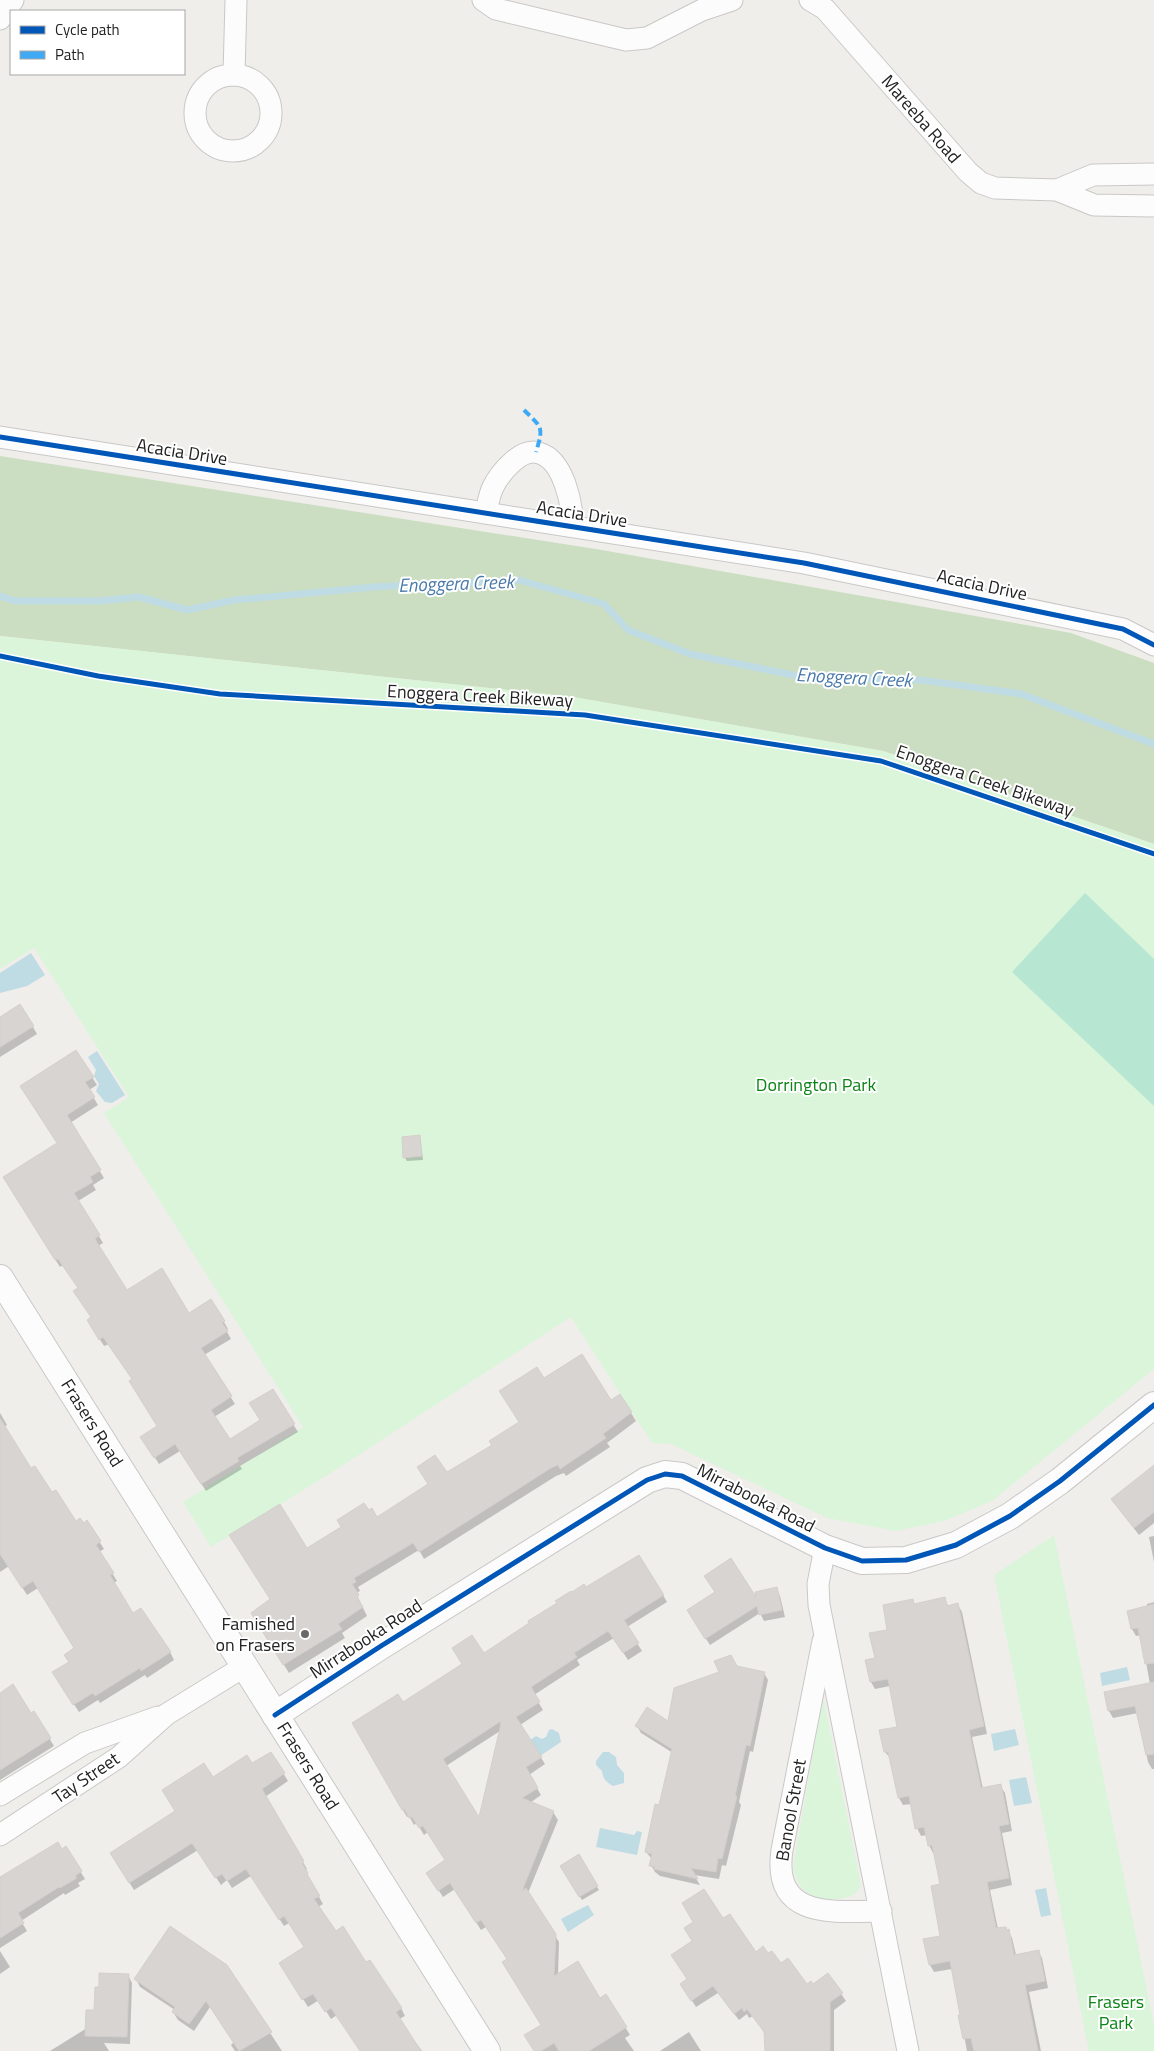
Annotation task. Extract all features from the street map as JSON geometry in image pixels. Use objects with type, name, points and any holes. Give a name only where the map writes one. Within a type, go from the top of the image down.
[{"type":"street","points":[[0,19],[13,0]]},
{"type":"street","points":[[234,75],[236,0]]},
{"type":"street","points":[[484,0],[496,10],[626,40],[647,38],[700,5],[732,0]]},
{"type":"street","name":"Mareeba Road","points":[[810,0],[825,9],[968,172],[981,183],[995,188],[1057,190],[1094,205],[1154,206]]},
{"type":"street","name":"Mareeba Road","points":[[1057,190],[1093,175],[1154,174]]},
{"type":"street","name":"Acacia Drive","points":[[0,437],[804,563],[1123,629],[1154,645]]},
{"type":"street","name":"Acacia Drive","points":[[486,513],[492,489],[504,470],[521,457],[536,452],[543,454],[551,461],[562,478],[570,501],[573,526]]},
{"type":"street","name":"Frasers Road","points":[[0,1278],[487,2051]]},
{"type":"street","name":"Mirrabooka Road","points":[[275,1715],[381,1646],[646,1480],[665,1474],[682,1476],[825,1548],[862,1561],[906,1560],[956,1544],[1010,1516],[1039,1496],[1154,1405]]},
{"type":"street","name":"Banool Street","points":[[825,1548],[818,1584],[819,1605],[908,2051]]},
{"type":"street","name":"Banool Street","points":[[825,1631],[782,1850],[780,1872],[787,1890],[798,1901],[812,1909],[833,1912],[881,1911]]},
{"type":"street","name":"Tay Street","points":[[0,1835],[119,1757],[167,1714],[245,1666]]},
{"type":"street","name":"Tay Street","points":[[0,1796],[85,1743],[167,1714]]},
{"type":"green space","points":[[0,456],[602,550],[1071,633],[1154,663],[1154,844],[883,751],[573,697],[0,636]]},
{"type":"green space","name":"Dorrington Park","points":[[0,636],[573,697],[883,751],[1154,844],[1154,1369],[992,1501],[944,1521],[896,1531],[827,1518],[671,1444],[652,1443],[571,1317],[337,1469],[211,1547],[183,1502],[303,1427],[104,1113],[129,1097],[34,948],[0,969]]},
{"type":"green space","points":[[1085,893],[1154,959],[1154,1106],[1012,972]]},
{"type":"green space","name":"Frasers Park","points":[[1054,1535],[1154,2025],[1154,2051],[1089,2051],[994,1575]]},
{"type":"green space","points":[[823,1697],[861,1885],[858,1891],[852,1895],[836,1899],[818,1897],[805,1891],[797,1880],[793,1867]]},
{"type":"water","points":[[31,953],[45,975],[27,986],[0,993],[0,973]]},
{"type":"water","points":[[97,1051],[125,1095],[112,1103],[105,1102],[96,1091],[99,1084],[94,1076],[96,1070],[88,1057]]},
{"type":"water","points":[[1127,1667],[1130,1680],[1102,1686],[1100,1673]]},
{"type":"water","points":[[552,1729],[559,1733],[561,1742],[540,1756],[530,1740],[536,1736],[542,1739],[546,1737],[549,1730]]},
{"type":"water","points":[[1015,1729],[1019,1745],[994,1751],[991,1734]]},
{"type":"water","points":[[603,1752],[609,1752],[616,1757],[617,1765],[624,1773],[624,1783],[613,1786],[605,1780],[602,1771],[596,1765],[596,1761]]},
{"type":"water","points":[[1026,1777],[1032,1803],[1014,1806],[1009,1780]]},
{"type":"water","points":[[600,1828],[634,1835],[637,1831],[642,1832],[637,1855],[596,1847]]},
{"type":"water","points":[[1046,1888],[1051,1915],[1041,1917],[1035,1890]]},
{"type":"water","points":[[588,1905],[594,1915],[568,1932],[561,1919]]},
{"type":"building","points":[[20,1004],[34,1026],[0,1047],[0,1017]]},
{"type":"building","points":[[76,1050],[94,1077],[85,1082],[95,1097],[67,1115],[101,1170],[90,1177],[93,1182],[74,1193],[100,1235],[95,1239],[127,1290],[162,1268],[189,1313],[211,1299],[225,1321],[222,1323],[228,1331],[201,1348],[232,1396],[211,1410],[230,1439],[260,1420],[249,1403],[273,1389],[295,1424],[237,1458],[239,1461],[201,1484],[175,1444],[154,1458],[140,1437],[157,1426],[129,1381],[132,1379],[103,1337],[99,1340],[87,1320],[91,1317],[73,1291],[78,1288],[58,1259],[55,1260],[3,1177],[57,1143],[20,1086]]},
{"type":"building","points":[[420,1135],[422,1156],[403,1158],[402,1137]]},
{"type":"building","points":[[582,1354],[611,1400],[620,1394],[632,1412],[603,1434],[606,1438],[560,1469],[558,1465],[551,1468],[419,1552],[413,1543],[354,1578],[356,1582],[352,1584],[359,1595],[357,1597],[363,1607],[338,1624],[342,1629],[283,1665],[251,1613],[270,1599],[229,1535],[280,1504],[307,1548],[341,1527],[337,1520],[364,1503],[369,1510],[372,1508],[377,1517],[428,1484],[417,1467],[435,1455],[447,1472],[492,1445],[489,1441],[519,1422],[499,1391],[537,1367],[544,1378]]},
{"type":"building","points":[[0,1418],[31,1468],[35,1466],[52,1492],[56,1490],[76,1521],[80,1518],[84,1523],[87,1520],[101,1541],[96,1545],[114,1573],[110,1575],[133,1613],[141,1608],[171,1652],[141,1671],[140,1668],[95,1696],[93,1693],[73,1705],[52,1672],[69,1662],[64,1655],[74,1648],[33,1581],[22,1588],[0,1554]]},
{"type":"building","points":[[1154,1465],[1154,1512],[1134,1528],[1111,1499]]},
{"type":"building","points":[[639,1555],[664,1595],[624,1620],[639,1643],[623,1653],[608,1631],[574,1653],[577,1657],[531,1687],[540,1702],[516,1717],[542,1757],[526,1767],[538,1788],[522,1798],[554,1811],[522,1891],[526,1888],[556,1934],[554,1976],[578,1961],[600,1998],[606,1994],[627,2027],[589,2051],[559,2051],[554,2043],[541,2051],[534,2051],[524,2035],[541,2025],[502,1962],[507,1959],[481,1920],[476,1923],[450,1883],[438,1891],[426,1873],[445,1860],[423,1826],[419,1828],[412,1817],[409,1818],[404,1809],[402,1810],[352,1723],[398,1694],[403,1702],[462,1664],[452,1648],[472,1635],[484,1653],[529,1623],[528,1621],[557,1603],[555,1601],[584,1584],[586,1587]],"holes":[[[501,1721],[479,1817],[443,1759]]]},
{"type":"building","points":[[731,1558],[756,1597],[755,1592],[777,1587],[782,1610],[759,1615],[757,1606],[705,1639],[687,1610],[715,1592],[704,1576]]},
{"type":"building","points":[[945,1597],[947,1606],[958,1603],[984,1726],[969,1730],[981,1788],[1001,1784],[1009,1824],[999,1826],[1009,1878],[987,1882],[996,1928],[1006,1927],[1007,1930],[1009,1929],[1014,1955],[1039,1950],[1045,1981],[1025,1985],[1038,2051],[974,2051],[971,2038],[963,2039],[950,1961],[929,1965],[923,1939],[940,1936],[931,1886],[940,1884],[932,1845],[928,1846],[924,1827],[915,1829],[909,1796],[898,1798],[888,1752],[884,1752],[879,1730],[897,1727],[888,1679],[870,1682],[865,1660],[875,1658],[869,1633],[887,1630],[883,1605],[913,1599],[914,1604]]},
{"type":"building","points":[[1154,1604],[1154,1663],[1145,1664],[1138,1628],[1131,1629],[1127,1611]]},
{"type":"building","points":[[731,1655],[737,1666],[765,1672],[750,1746],[746,1745],[735,1796],[737,1796],[722,1859],[718,1858],[716,1872],[691,1868],[698,1879],[654,1869],[655,1867],[649,1866],[652,1854],[645,1852],[655,1804],[659,1805],[672,1749],[635,1726],[647,1707],[668,1721],[674,1688],[719,1672],[714,1661]]},
{"type":"building","points":[[1154,1682],[1154,1754],[1146,1755],[1135,1706],[1108,1711],[1104,1692]]},
{"type":"building","points":[[13,1684],[31,1713],[34,1711],[51,1738],[0,1770],[0,1693]]},
{"type":"building","points":[[271,1752],[285,1773],[262,1789],[304,1861],[302,1863],[307,1874],[320,1896],[314,1899],[336,1931],[343,1926],[366,1962],[370,1960],[402,2008],[396,2012],[421,2051],[360,2051],[331,2008],[325,2012],[313,1994],[302,2000],[279,1963],[304,1947],[284,1916],[279,1920],[246,1869],[227,1881],[222,1874],[215,1878],[192,1843],[129,1883],[110,1853],[175,1811],[162,1790],[204,1763],[213,1777],[247,1755],[252,1763]]},
{"type":"building","points":[[58,1842],[62,1849],[66,1846],[82,1871],[75,1876],[77,1878],[18,1913],[24,1923],[0,1938],[0,1877]]},
{"type":"building","points":[[579,1854],[598,1886],[579,1897],[560,1866]]},
{"type":"building","points":[[704,1889],[723,1918],[730,1914],[756,1952],[763,1946],[768,1953],[772,1951],[781,1963],[788,1958],[807,1984],[811,1981],[813,1984],[828,1973],[843,1993],[830,2002],[830,2051],[765,2051],[764,2032],[747,2009],[744,2012],[742,2008],[734,2014],[713,1986],[691,2001],[680,1984],[687,1979],[671,1955],[692,1941],[684,1928],[693,1922],[682,1903]]},
{"type":"building","points":[[170,1926],[227,1965],[272,2032],[239,2051],[206,2001],[189,2024],[172,2012],[175,2007],[134,1979]]},
{"type":"building","points":[[99,1973],[129,1974],[127,2037],[85,2036],[86,2010],[94,2010],[95,1987],[99,1987]]},
{"type":"waterway","name":"Enoggera Creek","points":[[0,596],[15,601],[99,601],[139,597],[187,610],[234,600],[374,587],[519,580],[604,604],[628,630],[690,654],[807,678],[921,680],[1021,694],[1154,744]]},
{"type":"marked path","points":[[524,410],[535,420],[540,428],[536,452]]},
{"type":"cycle path","points":[[0,437],[804,563],[1123,629],[1154,645]]},
{"type":"cycle path","name":"Enoggera Creek Bikeway","points":[[0,656],[98,676],[220,694],[585,715],[881,761],[1154,854]]},
{"type":"cycle path","points":[[275,1715],[381,1646],[647,1480],[665,1474],[682,1476],[825,1548],[862,1561],[906,1560],[956,1545],[1010,1516],[1060,1481],[1154,1405]]},
{"type":"place","name":"Famished on Frasers","points":[[305,1634]]}]
